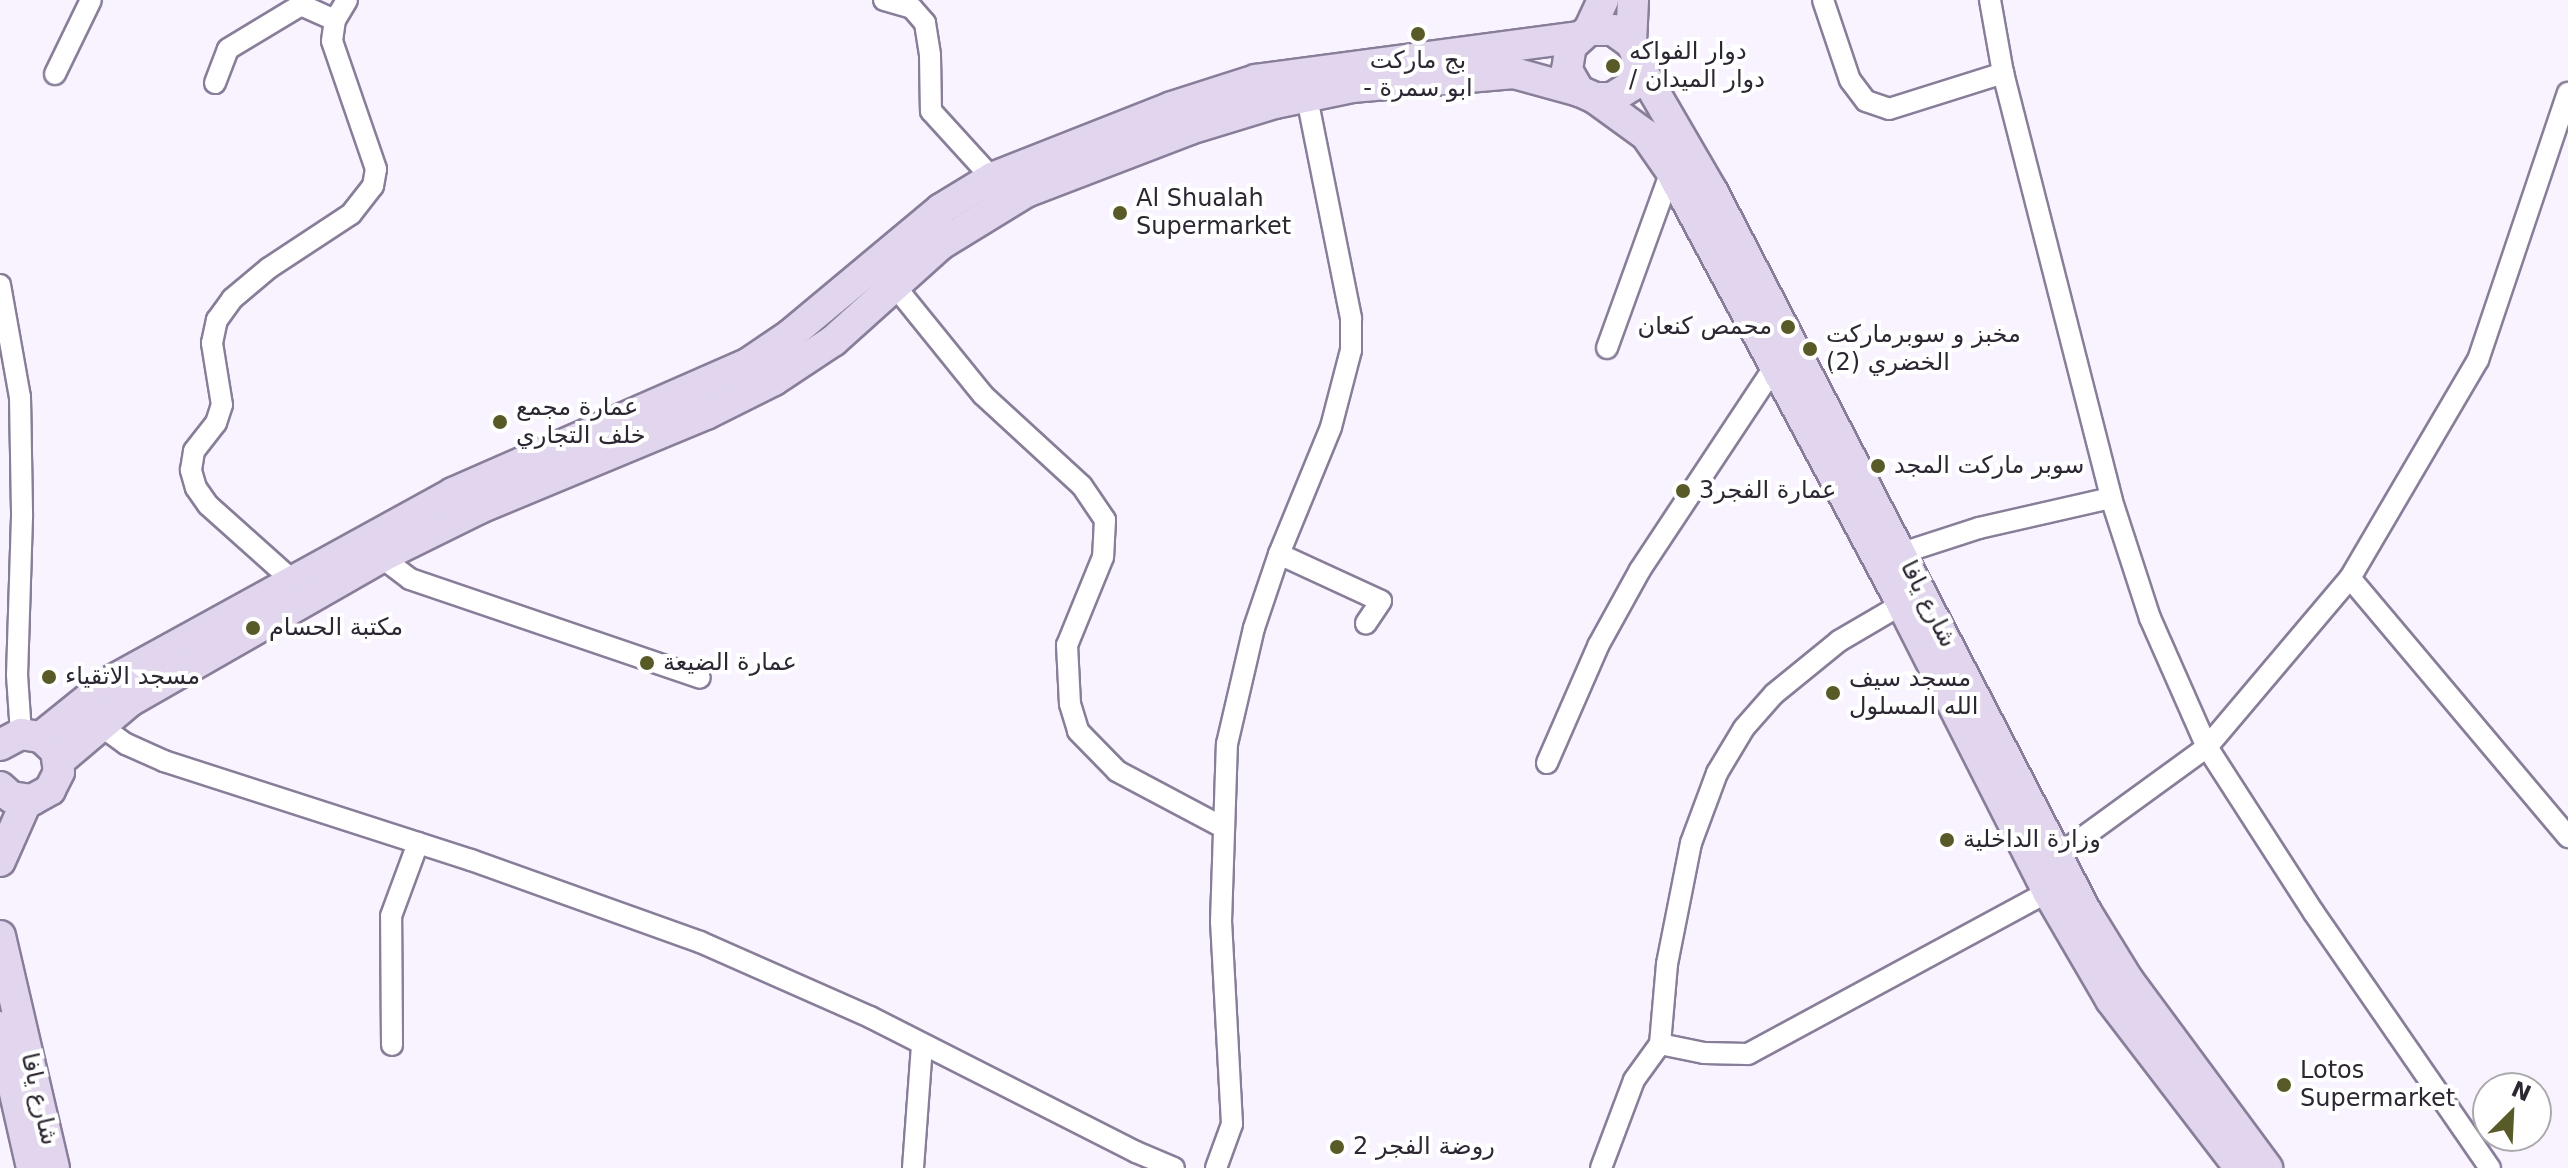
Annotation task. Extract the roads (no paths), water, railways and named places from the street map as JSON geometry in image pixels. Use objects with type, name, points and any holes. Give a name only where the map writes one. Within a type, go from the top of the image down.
[{"type":"main road","points":[[1587,95],[1567,70],[1567,58],[1603,0]]},
{"type":"main road","points":[[59,761],[130,701],[381,557],[480,508],[706,414],[774,380],[833,341],[941,244],[1026,192],[1190,129],[1352,87],[1514,73],[1587,95],[1612,98],[1631,86],[1635,54],[1633,0]]},
{"type":"main road","points":[[12,741],[108,683],[453,493],[749,363],[790,335],[941,209],[992,178],[1172,107],[1256,80],[1613,30],[1635,54]]},
{"type":"main road","name":"شارع يافا","points":[[1635,54],[1712,191],[2057,856],[2128,980],[2267,1168]]},
{"type":"main road","name":"شارع يافا","points":[[1587,95],[1646,135],[1671,171],[1902,604],[2048,892],[2111,1000],[2240,1168]]},
{"type":"main road","points":[[0,861],[8,794],[50,790],[59,772],[59,761],[49,743],[12,741]]},
{"type":"main road","name":"شارع يافا","points":[[0,936],[54,1168]]},
{"type":"main road","points":[[0,1027],[32,1168]]},
{"type":"street","points":[[55,74],[91,0]]},
{"type":"street","points":[[293,581],[208,505],[196,488],[191,470],[194,451],[216,423],[222,405],[212,343],[217,320],[232,299],[269,268],[351,214],[373,186],[376,169],[332,41],[335,20],[347,0]]},
{"type":"street","points":[[884,0],[912,8],[925,23],[930,56],[931,111],[992,178]]},
{"type":"street","points":[[1823,0],[1850,80],[1866,101],[1889,109],[2003,73]]},
{"type":"street","points":[[1990,0],[2003,73],[2111,498],[2150,618],[2207,747],[2314,913],[2490,1168]]},
{"type":"street","points":[[215,83],[228,49],[301,5],[335,20]]},
{"type":"street","points":[[2057,856],[2207,747],[2350,578],[2478,360],[2568,93]]},
{"type":"street","points":[[1216,1168],[1232,1124],[1221,922],[1227,744],[1254,628],[1279,554],[1331,427],[1351,350],[1351,318],[1307,97]]},
{"type":"street","points":[[1607,348],[1671,171]]},
{"type":"street","points":[[0,285],[20,397],[22,517],[12,741]]},
{"type":"street","points":[[894,285],[983,395],[1082,486],[1105,520],[1103,557],[1067,645],[1070,704],[1078,731],[1117,771],[1224,828]]},
{"type":"street","points":[[1547,763],[1598,646],[1640,570],[1775,366]]},
{"type":"street","points":[[1902,553],[1979,528],[2111,498]]},
{"type":"street","points":[[1279,554],[1381,601],[1366,623]]},
{"type":"street","points":[[381,557],[410,579],[700,678]]},
{"type":"street","points":[[2350,578],[2568,837]]},
{"type":"street","points":[[1601,1168],[1634,1080],[1660,1044],[1667,964],[1691,843],[1717,773],[1744,728],[1774,694],[1839,641],[1902,604]]},
{"type":"street","points":[[101,726],[126,744],[164,761],[418,843],[700,942],[870,1017],[1136,1160],[1174,1168]]},
{"type":"street","points":[[392,1045],[391,916],[418,843]]},
{"type":"street","points":[[1660,1044],[1704,1053],[1748,1054],[2048,892]]},
{"type":"street","points":[[913,1168],[922,1044]]},
{"type":"place","name":"بج ماركت - ابو سمرة","points":[[1418,34]]},
{"type":"place","name":"دوار الفواكه / دوار الميدان","points":[[1613,66]]},
{"type":"place","name":"Al Shualah Supermarket","points":[[1120,213]]},
{"type":"place","name":"محمص كنعان","points":[[1788,327]]},
{"type":"place","name":"مخبز و سوبرماركت الخضري (2)","points":[[1810,349]]},
{"type":"place","name":"عمارة مجمع خلف التجاري","points":[[500,422]]},
{"type":"place","name":"سوبر ماركت المجد","points":[[1878,466]]},
{"type":"place","name":"عمارة الفجر3","points":[[1683,491]]},
{"type":"place","name":"مكتبة الحسام","points":[[253,628]]},
{"type":"place","name":"عمارة الضيعة","points":[[647,663]]},
{"type":"place","name":"مسجد الاتقياء","points":[[49,677]]},
{"type":"place","name":"مسجد سيف الله المسلول","points":[[1833,693]]},
{"type":"place","name":"وزارة الداخلية","points":[[1947,840]]},
{"type":"place","name":"Lotos Supermarket","points":[[2284,1085]]},
{"type":"place","name":"روضة الفجر 2","points":[[1337,1147]]}]
